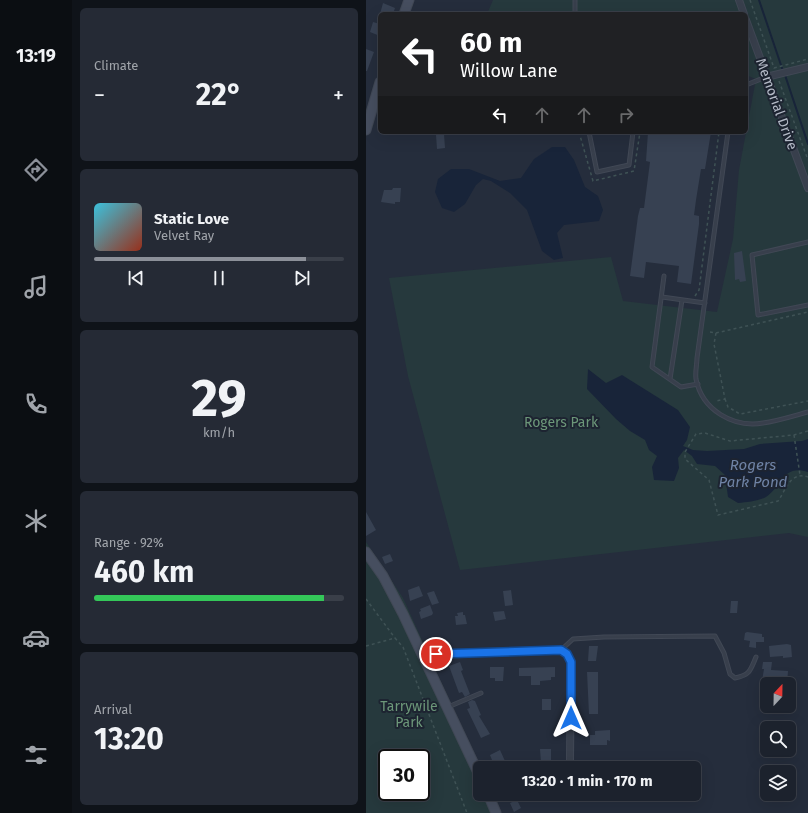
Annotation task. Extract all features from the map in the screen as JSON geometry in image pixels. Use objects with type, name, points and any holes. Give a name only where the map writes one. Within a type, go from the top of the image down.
[{"type":"street","points":[[405,12],[409,0]]},
{"type":"street","points":[[739,0],[743,12]]},
{"type":"street","name":"Memorial Drive","points":[[748,26],[808,188]]},
{"type":"street","points":[[766,77],[808,67]]},
{"type":"street","points":[[366,130],[376,104],[378,93]]},
{"type":"street","points":[[366,118],[376,104]]},
{"type":"street","points":[[366,552],[383,576],[473,762]]},
{"type":"street","points":[[421,654],[561,650],[567,654],[571,662],[570,760]]},
{"type":"street","points":[[491,801],[496,813]]},
{"type":"lane","points":[[575,0],[575,12]]},
{"type":"lane","points":[[748,84],[766,77]]},
{"type":"lane","points":[[589,134],[597,172],[629,165],[633,134]]},
{"type":"lane","points":[[728,134],[704,303],[697,358],[696,379],[704,400],[724,418],[738,422],[762,423],[808,412]]},
{"type":"lane","points":[[808,242],[752,255],[758,315],[808,305]]},
{"type":"lane","points":[[664,276],[652,367],[681,387],[698,384]]},
{"type":"lane","points":[[662,297],[704,303]]},
{"type":"lane","points":[[670,379],[682,300]]},
{"type":"lane","points":[[561,650],[573,639],[604,636],[715,636],[724,653],[730,674],[736,678],[746,676],[750,671],[756,657]]},
{"type":"lane","points":[[447,707],[481,693]]},
{"type":"path","points":[[750,0],[774,68],[786,63],[808,59]]},
{"type":"path","points":[[779,81],[808,160]]},
{"type":"path","points":[[580,134],[593,181],[634,171],[640,134]]},
{"type":"path","points":[[692,298],[695,297],[699,290],[719,134]]},
{"type":"path","points":[[710,332],[716,333],[808,312]]},
{"type":"path","points":[[716,333],[714,344],[728,407],[740,414],[808,401]]},
{"type":"path","points":[[716,401],[725,398]]},
{"type":"path","points":[[808,431],[794,436],[730,441],[705,433],[696,434],[685,452],[685,459],[709,480],[718,515],[778,501],[788,482],[800,476],[808,477]]},
{"type":"path","points":[[794,436],[800,476]]},
{"type":"path","points":[[366,599],[403,647],[467,813]]},
{"type":"path","points":[[366,646],[395,638]]},
{"type":"green space","name":"Rogers Park","points":[[493,0],[808,0],[808,537],[789,533],[460,570],[408,376],[389,278],[611,257],[623,301],[717,312],[733,239],[739,170],[746,134],[748,134],[748,122],[756,79],[748,76],[748,12],[488,12]]},
{"type":"green space","name":"Tarrywile Park","points":[[366,542],[403,598],[477,761],[473,761],[473,801],[494,801],[498,813],[366,813]]},
{"type":"water","points":[[552,147],[565,147],[574,160],[585,187],[598,196],[603,210],[599,221],[564,225],[557,233],[563,258],[554,260],[542,251],[527,210],[510,193],[491,181],[483,179],[476,185],[465,204],[454,212],[442,208],[435,192],[438,179],[451,169],[469,169],[500,181],[521,178],[534,159]]},
{"type":"water","name":"Rogers Park Pond","points":[[588,369],[606,383],[622,375],[678,410],[690,427],[687,440],[683,446],[693,450],[707,451],[744,449],[760,444],[802,441],[808,439],[808,472],[799,470],[793,471],[783,478],[766,497],[738,503],[728,497],[725,475],[715,466],[697,464],[692,456],[684,450],[678,458],[679,468],[674,481],[654,480],[652,467],[657,456],[649,450],[645,440],[630,431],[616,419],[587,389]]},
{"type":"building","points":[[383,3],[395,8],[394,12],[381,12]]},
{"type":"building","points":[[373,22],[378,23],[378,35],[370,32]]},
{"type":"building","points":[[366,49],[374,52],[367,71],[366,71]]},
{"type":"building","points":[[444,134],[445,148],[437,149],[436,135]]},
{"type":"building","points":[[648,134],[711,134],[705,169],[701,169],[694,215],[699,216],[699,224],[691,284],[677,282],[679,266],[646,262],[644,278],[630,276],[638,216],[640,208],[644,208],[650,162],[646,161]]},
{"type":"building","points":[[393,188],[401,188],[400,202],[395,202],[395,204],[381,202],[384,190],[392,190]]},
{"type":"building","points":[[742,251],[746,281],[740,282],[739,279],[735,280],[734,253]]},
{"type":"building","points":[[366,512],[376,530],[366,536]]},
{"type":"building","points":[[390,554],[393,561],[385,564],[382,557]]},
{"type":"building","points":[[419,586],[423,596],[410,601],[408,590]]},
{"type":"building","points":[[511,590],[513,605],[505,606],[503,591]]},
{"type":"building","points":[[434,591],[439,603],[432,605],[427,593]]},
{"type":"building","points":[[731,601],[738,601],[737,613],[730,613]]},
{"type":"building","points":[[430,605],[433,613],[432,615],[421,619],[419,612],[421,611],[420,609]]},
{"type":"building","points":[[504,611],[506,619],[495,621],[493,612]]},
{"type":"building","points":[[463,612],[467,624],[456,625],[455,616],[458,616],[457,613]]},
{"type":"building","points":[[745,633],[762,634],[762,637],[764,637],[764,642],[756,642],[756,648],[749,647],[750,641],[744,640]]},
{"type":"building","points":[[791,645],[792,657],[770,657],[769,646]]},
{"type":"building","points":[[589,646],[598,646],[596,661],[588,661]]},
{"type":"building","points":[[460,662],[463,670],[461,671],[470,694],[465,697],[462,692],[459,693],[449,666]]},
{"type":"building","points":[[763,662],[772,662],[771,670],[788,671],[788,677],[763,677],[764,669],[762,669]]},
{"type":"building","points":[[490,667],[504,667],[503,681],[495,681],[495,678],[490,678]]},
{"type":"building","points":[[555,667],[555,677],[551,677],[551,680],[540,681],[540,685],[531,685],[531,676],[519,676],[519,668]]},
{"type":"building","points":[[587,672],[598,672],[598,714],[589,714]]},
{"type":"building","points":[[542,699],[551,699],[551,710],[542,710]]},
{"type":"building","points":[[472,700],[475,701],[481,715],[479,716],[490,734],[481,738],[467,709],[470,708],[468,702]]},
{"type":"building","points":[[610,730],[610,741],[607,740],[607,745],[590,745],[590,735],[595,735],[595,731]]},
{"type":"building","points":[[540,749],[551,749],[551,761],[541,761]]},
{"type":"building","points":[[500,750],[505,761],[492,761],[490,755]]},
{"type":"building","points":[[518,801],[521,808],[514,812],[510,803]]},
{"type":"waterway","points":[[759,0],[783,71]]},
{"type":"waterway","points":[[785,75],[808,144]]},
{"type":"route","points":[[436,654],[561,650],[567,654],[571,662],[571,718]]}]
